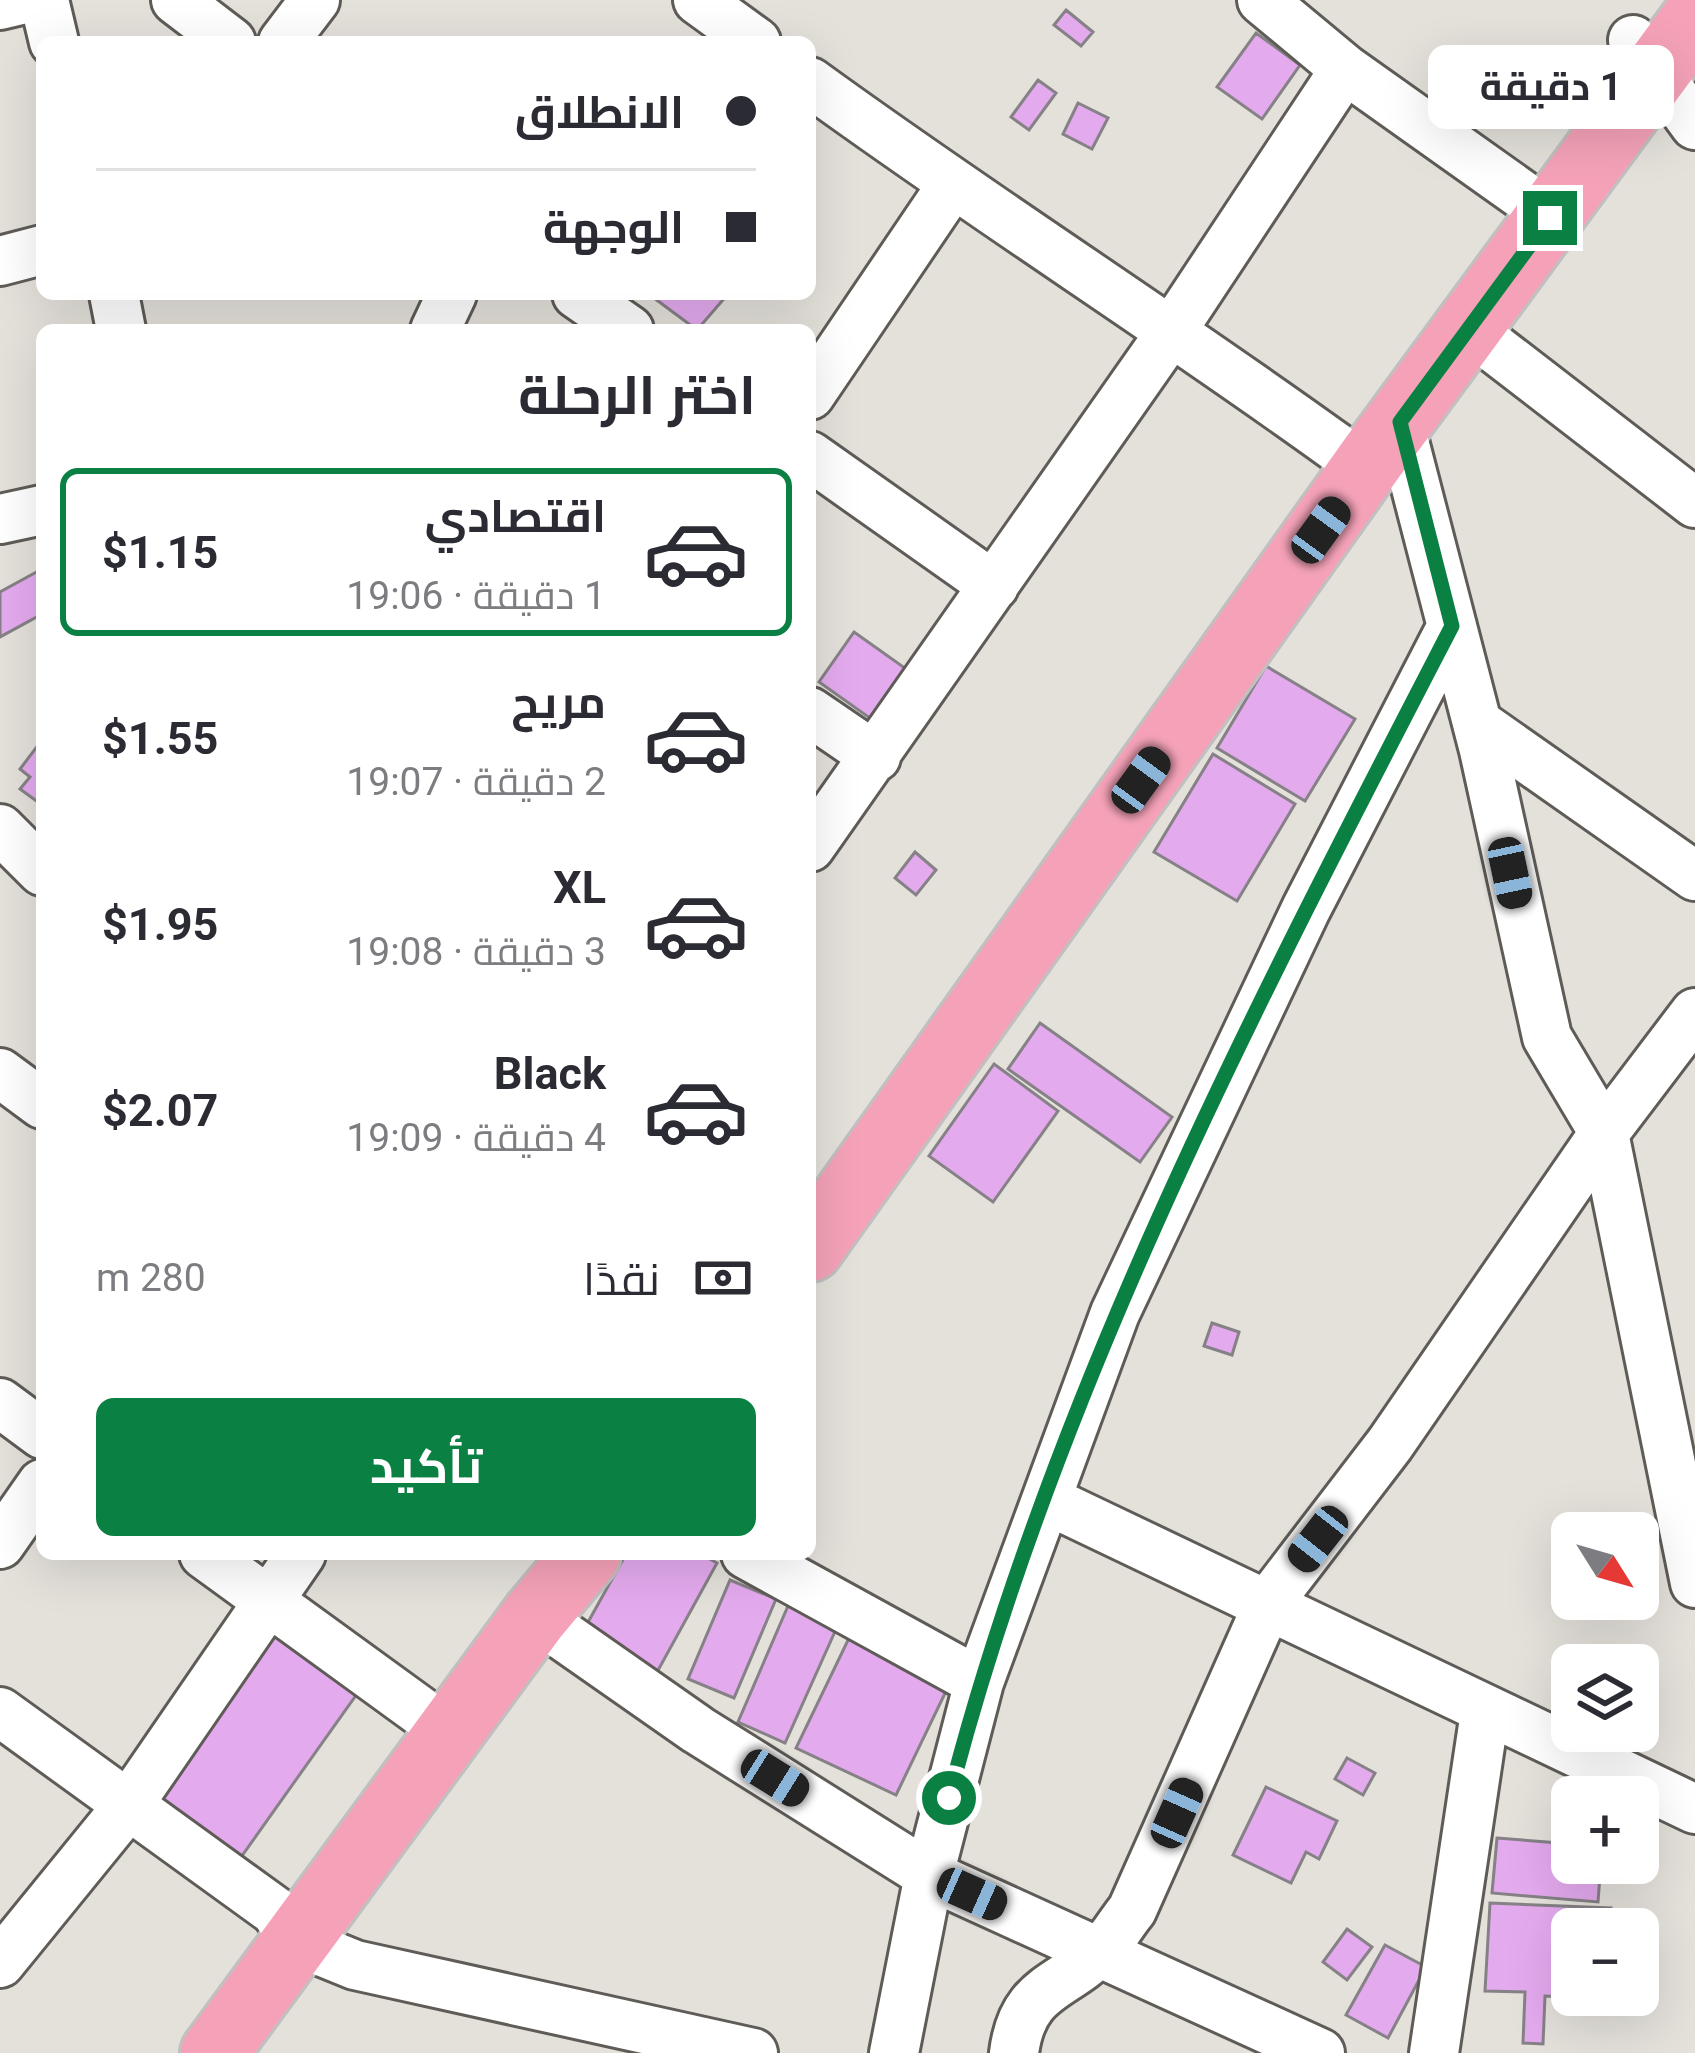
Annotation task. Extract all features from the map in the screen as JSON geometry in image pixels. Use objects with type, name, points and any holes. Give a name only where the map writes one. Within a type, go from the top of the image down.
[{"type":"main road","points":[[816,1161],[1521,194],[1651,37],[1695,19]]},
{"type":"main road","points":[[816,1240],[1468,328],[1651,37]]},
{"type":"main road","points":[[214,2053],[285,1926],[420,1711],[534,1585],[577,1560]]},
{"type":"main road","points":[[171,2053],[285,1926],[534,1585]]},
{"type":"street","points":[[0,5],[21,0]]},
{"type":"street","points":[[44,0],[53,36]]},
{"type":"street","points":[[289,36],[316,0]]},
{"type":"street","points":[[698,0],[748,36]]},
{"type":"street","points":[[1288,7],[1345,69],[1521,194]]},
{"type":"street","points":[[1651,37],[1695,125]]},
{"type":"street","points":[[816,839],[1173,329],[1345,69]]},
{"type":"street","points":[[816,86],[952,185],[1173,329],[1336,448]]},
{"type":"street","points":[[816,386],[952,185]]},
{"type":"street","points":[[0,261],[36,252]]},
{"type":"street","points":[[586,300],[620,324]]},
{"type":"street","points":[[1468,328],[1695,503]]},
{"type":"street","points":[[1400,422],[1477,723],[1546,1037],[1604,1133],[1695,1583]]},
{"type":"street","points":[[816,460],[994,586]]},
{"type":"street","points":[[0,519],[36,511]]},
{"type":"street","points":[[894,2053],[928,1875],[979,1682],[1114,1313],[1306,909],[1452,626]]},
{"type":"street","points":[[816,716],[876,757]]},
{"type":"street","points":[[1477,723],[1695,876]]},
{"type":"street","points":[[0,829],[36,865]]},
{"type":"street","points":[[1002,2051],[1041,1991],[1101,1951],[1132,1910],[1269,1602],[1390,1444],[1604,1133],[1695,1013]]},
{"type":"street","points":[[0,1073],[36,1100]]},
{"type":"street","points":[[0,1403],[36,1430]]},
{"type":"street","points":[[0,1544],[36,1493]]},
{"type":"street","points":[[1047,1500],[1695,1809]]},
{"type":"street","points":[[212,1560],[420,1711]]},
{"type":"street","points":[[0,1963],[127,1807],[297,1560]]},
{"type":"street","points":[[757,1560],[979,1682]]},
{"type":"street","points":[[534,1585],[698,1730],[928,1875],[1320,2053]]},
{"type":"street","points":[[0,1712],[285,1926],[355,1965],[753,2053]]},
{"type":"street","points":[[1434,2053],[1485,1712]]},
{"type":"building","points":[[1066,10],[1093,32],[1081,46],[1054,25]]},
{"type":"building","points":[[1256,33],[1300,65],[1262,119],[1217,87]]},
{"type":"building","points":[[1038,80],[1056,93],[1029,130],[1011,117]]},
{"type":"building","points":[[1078,103],[1108,118],[1092,149],[1063,134]]},
{"type":"building","points":[[657,300],[723,300],[702,324],[689,324]]},
{"type":"building","points":[[36,572],[36,617],[0,637],[0,592]]},
{"type":"building","points":[[854,632],[909,671],[874,721],[819,682]]},
{"type":"building","points":[[1266,666],[1355,719],[1305,801],[1217,748]]},
{"type":"building","points":[[36,748],[36,801],[20,789],[30,777],[20,769]]},
{"type":"building","points":[[1213,754],[1295,804],[1237,901],[1154,852]]},
{"type":"building","points":[[915,852],[936,870],[916,895],[895,878]]},
{"type":"building","points":[[1040,1023],[1172,1117],[1140,1162],[1008,1069]]},
{"type":"building","points":[[994,1064],[1058,1111],[993,1202],[929,1156]]},
{"type":"building","points":[[1212,1323],[1239,1332],[1232,1355],[1204,1346]]},
{"type":"building","points":[[623,1560],[717,1563],[656,1674],[582,1633]]},
{"type":"building","points":[[730,1580],[776,1599],[734,1698],[688,1679]]},
{"type":"building","points":[[788,1606],[837,1627],[785,1743],[738,1722]]},
{"type":"building","points":[[272,1629],[359,1691],[239,1860],[151,1797]]},
{"type":"building","points":[[850,1636],[950,1683],[896,1795],[796,1748]]},
{"type":"building","points":[[1347,1758],[1375,1773],[1363,1795],[1335,1779]]},
{"type":"building","points":[[1266,1787],[1337,1821],[1319,1859],[1306,1852],[1291,1883],[1233,1855]]},
{"type":"building","points":[[1497,1838],[1551,1842],[1551,1884],[1599,1884],[1598,1902],[1492,1893]]},
{"type":"building","points":[[1490,1903],[1611,1908],[1551,1908],[1551,1996],[1545,1996],[1543,2044],[1523,2043],[1525,1992],[1485,1991]]},
{"type":"building","points":[[1347,1929],[1372,1947],[1347,1980],[1323,1962]]},
{"type":"building","points":[[1385,1945],[1426,1967],[1388,2038],[1346,2015]]},
{"type":"route","points":[[949,1798],[979,1682],[1114,1313],[1306,909],[1452,626],[1400,422],[1550,218]]}]
